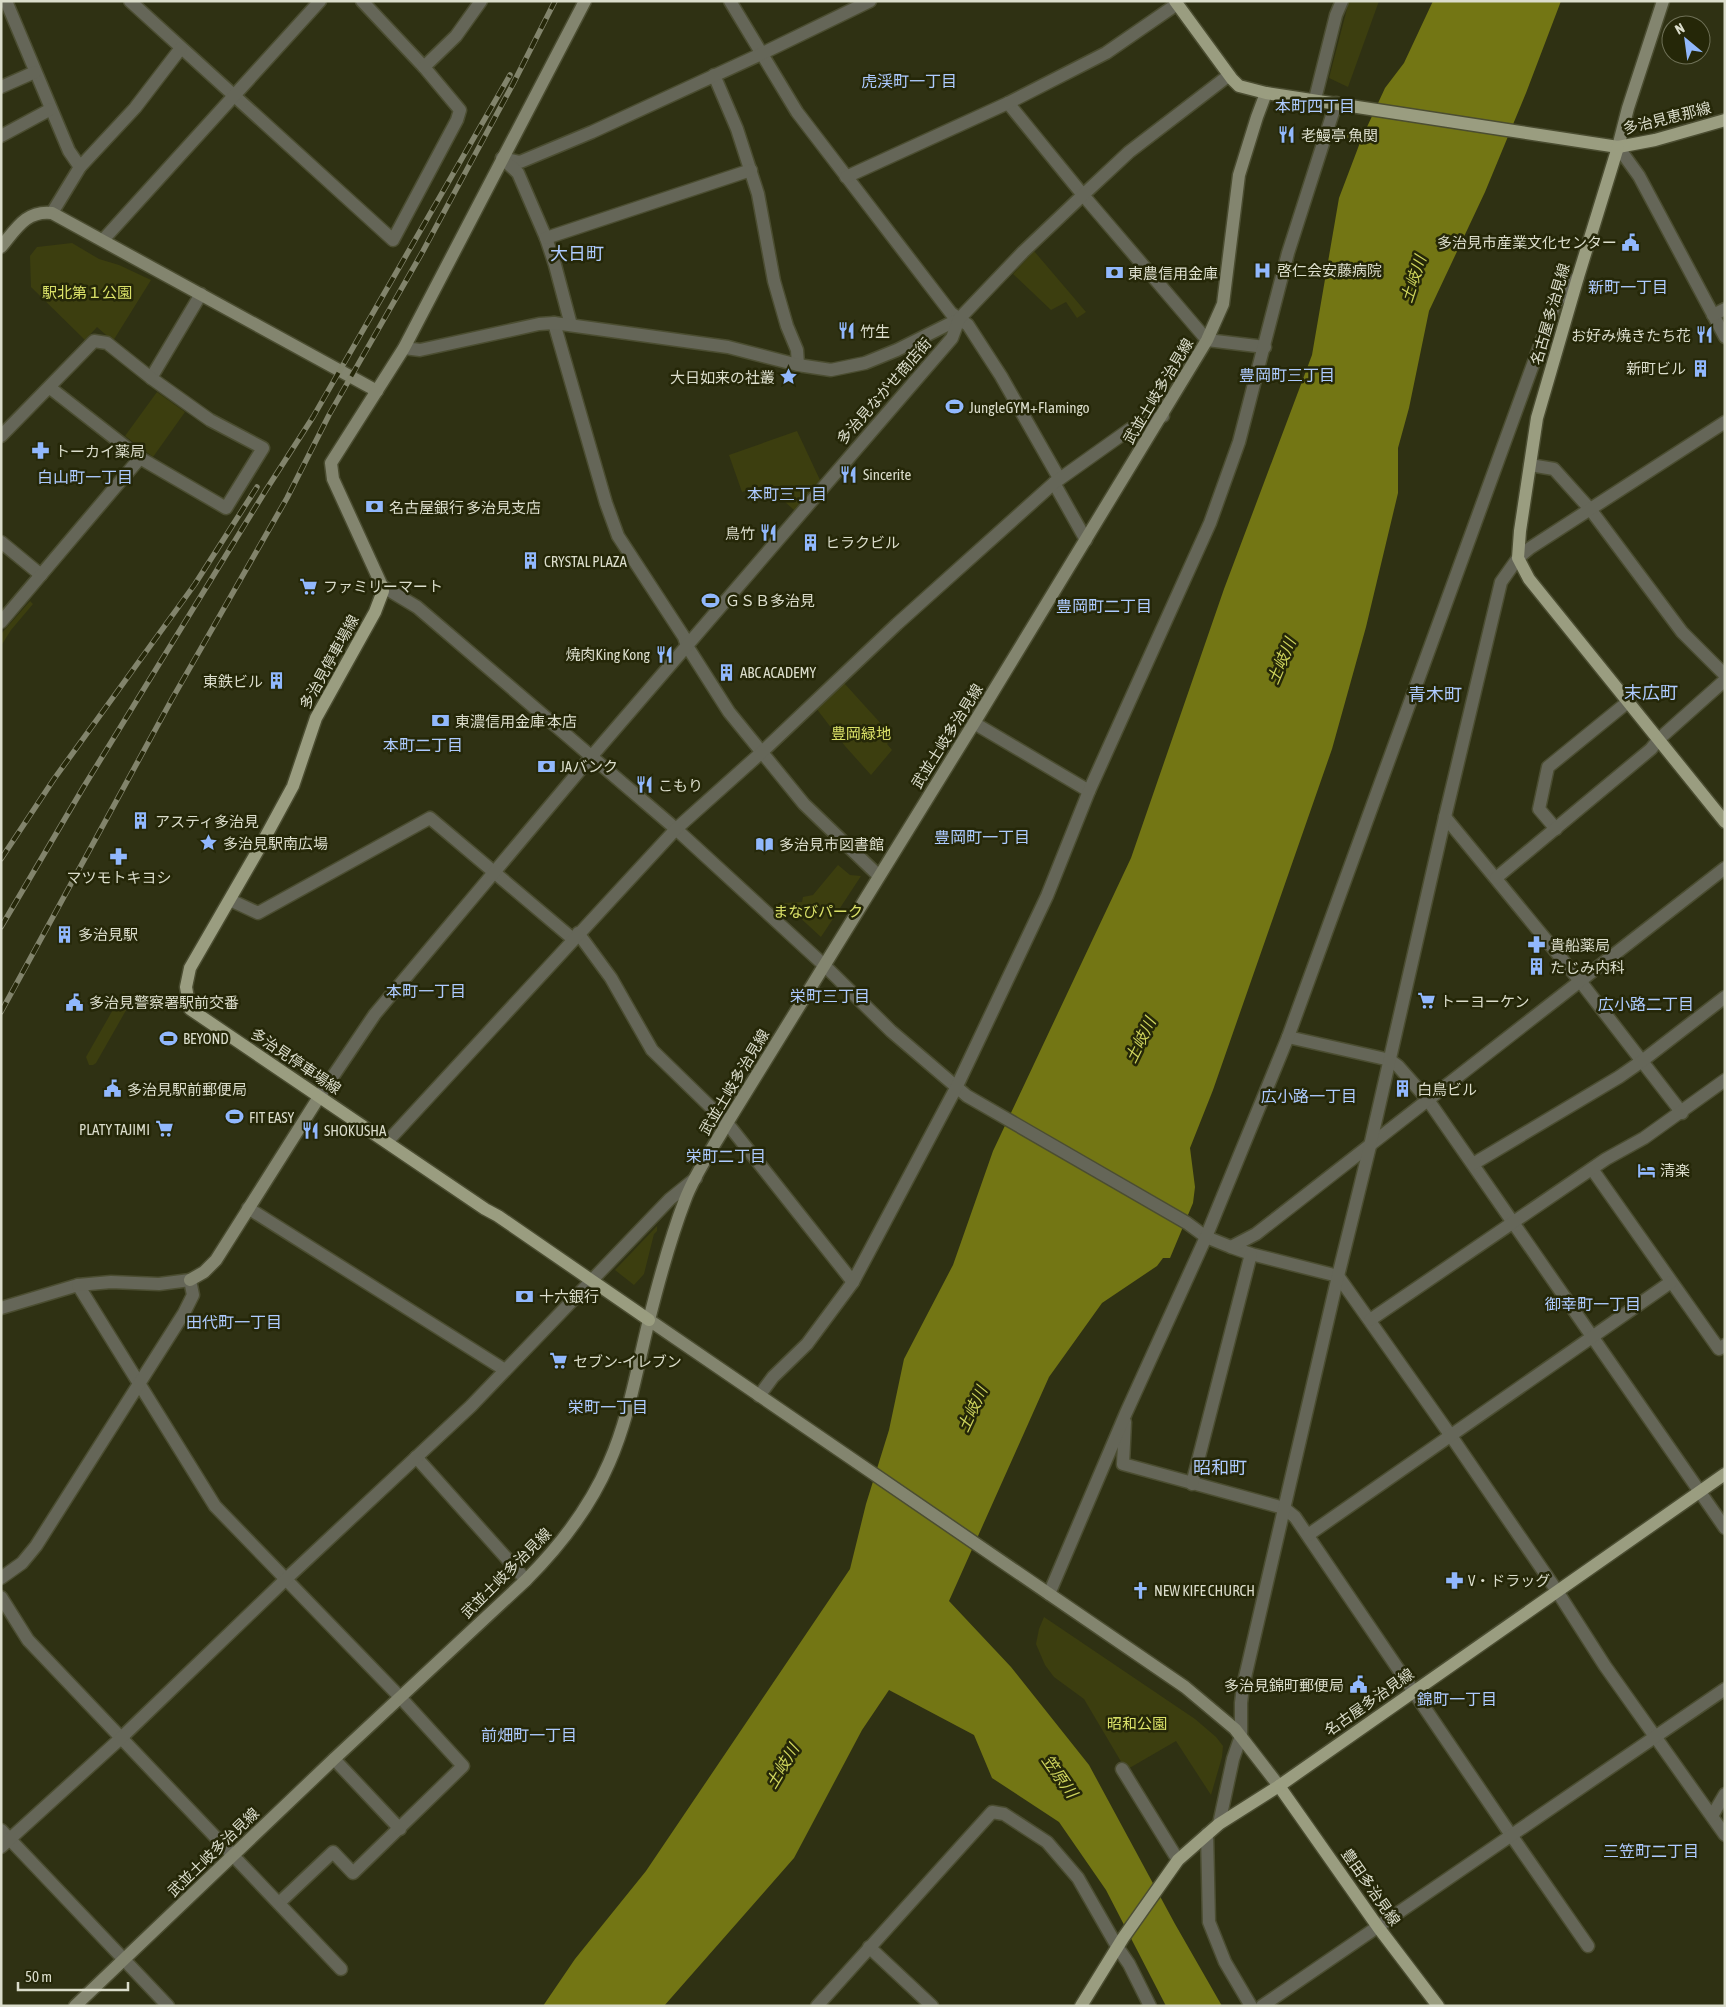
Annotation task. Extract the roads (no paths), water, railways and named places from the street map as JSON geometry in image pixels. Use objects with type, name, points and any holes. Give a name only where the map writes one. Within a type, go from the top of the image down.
[{"type":"main road","points":[[382,586],[333,479],[331,463],[404,348],[586,1]]},
{"type":"main road","points":[[1176,3],[1228,76],[1239,86],[1266,92],[1618,147],[1628,108],[1663,1]]},
{"type":"main road","name":"武並土岐多治見線","points":[[75,2006],[334,1759],[526,1580],[553,1553],[574,1524],[609,1463],[632,1398],[649,1320],[673,1234],[696,1177],[727,1123],[1163,416],[1207,340],[1223,304],[1239,175],[1256,117],[1266,92]]},
{"type":"main road","name":"多治見恵那線","points":[[1618,147],[1655,140],[1725,120]]},
{"type":"main road","name":"名古屋多治見線","points":[[1518,558],[1520,531],[1537,418],[1618,147]]},
{"type":"main road","points":[[1,247],[22,222],[32,214],[41,212],[52,213],[377,391]]},
{"type":"main road","points":[[1518,558],[1529,579],[1660,739],[1725,822]]},
{"type":"main road","name":"多治見停車場線","points":[[382,586],[383,591],[375,612],[316,718],[293,786],[190,968],[186,987],[190,1009],[649,1320]]},
{"type":"main road","points":[[190,1280],[204,1272],[216,1260],[319,1097]]},
{"type":"main road","points":[[649,1320],[1185,1687],[1211,1707],[1241,1736],[1279,1786]]},
{"type":"main road","name":"名古屋多治見線","points":[[1081,2006],[1120,1943],[1169,1871],[1178,1860],[1219,1824],[1279,1786],[1413,1690],[1725,1474]]},
{"type":"main road","name":"豊田多治見線","points":[[1279,1786],[1378,1927],[1438,2006]]},
{"type":"street","points":[[6,1],[69,151],[80,167]]},
{"type":"street","points":[[130,1],[393,240],[457,120],[460,110],[424,67],[362,1]]},
{"type":"street","points":[[102,240],[232,95],[320,1]]},
{"type":"street","points":[[424,67],[456,36],[481,1]]},
{"type":"street","points":[[730,1],[797,112],[951,313],[968,325],[1001,376],[1086,540]]},
{"type":"street","points":[[502,158],[520,162],[592,132],[870,1]]},
{"type":"street","points":[[1315,99],[1336,15],[1342,1]]},
{"type":"street","points":[[846,177],[1008,103],[1106,53],[1176,3]]},
{"type":"street","points":[[52,213],[80,167],[135,108],[181,48]]},
{"type":"street","points":[[1,87],[35,72]]},
{"type":"street","points":[[714,75],[737,129],[758,194],[774,281],[787,326],[797,350],[798,364]]},
{"type":"street","name":"多治見ながせ商店街","points":[[319,1097],[376,1014],[591,757],[952,338],[959,319],[1023,252],[1129,152],[1228,76]]},
{"type":"street","points":[[1008,103],[1083,195],[1207,340],[1265,346]]},
{"type":"street","points":[[759,1396],[773,1377],[807,1344],[853,1282],[956,1088],[1047,896],[1089,791],[1210,523],[1239,442],[1295,229],[1336,103]]},
{"type":"street","points":[[1,136],[51,109]]},
{"type":"street","points":[[1618,147],[1639,176],[1719,312],[1725,337]]},
{"type":"street","points":[[502,158],[518,173],[546,238],[571,325]]},
{"type":"street","points":[[546,238],[751,170]]},
{"type":"street","points":[[1044,1590],[1206,1237],[1288,1037],[1555,304],[1578,277]]},
{"type":"street","points":[[151,378],[201,294]]},
{"type":"street","points":[[404,348],[420,350],[539,324],[554,323],[728,347],[831,370],[865,363],[897,350],[959,319]]},
{"type":"street","points":[[554,323],[606,503],[618,536],[684,637],[687,646],[729,712],[810,810],[879,876]]},
{"type":"street","points":[[1,436],[94,341],[108,344],[151,378],[210,420],[263,448],[226,508],[140,458],[49,387]]},
{"type":"street","points":[[387,1142],[676,829],[762,752],[897,624],[1057,481],[1130,429],[1163,416]]},
{"type":"street","points":[[1219,1824],[1234,1754],[1241,1736],[1243,1686],[1501,582],[1518,558],[1530,548],[1725,422]]},
{"type":"street","points":[[1,622],[140,458]]},
{"type":"street","points":[[1530,465],[1554,469],[1590,509],[1682,632],[1725,675]]},
{"type":"street","points":[[1,542],[41,575]]},
{"type":"street","points":[[382,586],[417,606],[676,829],[825,966],[890,1031],[967,1096],[1187,1223],[1206,1237],[1251,1254],[1338,1276],[1451,1436],[1605,1666],[1725,1835]]},
{"type":"street","points":[[1496,878],[1651,749],[1725,680]]},
{"type":"street","points":[[1556,830],[1539,809],[1548,767],[1628,701]]},
{"type":"street","points":[[974,723],[1089,791]]},
{"type":"street","points":[[1445,817],[1580,982],[1682,1113]]},
{"type":"street","points":[[230,900],[258,913],[430,818],[495,873],[576,936],[612,978],[652,1050],[727,1123],[853,1282]]},
{"type":"street","points":[[1231,1247],[1256,1234],[1725,868]]},
{"type":"street","points":[[1472,1164],[1642,1061],[1725,997]]},
{"type":"street","points":[[1288,1037],[1390,1060],[1398,1066],[1428,1100],[1725,1528]]},
{"type":"street","points":[[1370,1320],[1592,1169],[1682,1113],[1725,1080]]},
{"type":"street","points":[[1592,1169],[1719,1349],[1725,1345]]},
{"type":"street","points":[[168,2006],[124,1959],[4,1839],[121,1738],[416,1457],[505,1370],[670,1198],[696,1177]]},
{"type":"street","points":[[248,1208],[505,1370]]},
{"type":"street","points":[[1192,1484],[1251,1254]]},
{"type":"street","points":[[1,1308],[78,1285],[111,1282],[159,1284],[190,1280],[193,1294],[184,1313],[36,1546],[22,1563],[1,1578]]},
{"type":"street","points":[[1308,1535],[1671,1282]]},
{"type":"street","points":[[78,1285],[215,1506],[400,1697],[463,1766],[353,1873],[333,1852],[279,1903]]},
{"type":"street","points":[[1126,1414],[1123,1464],[1284,1508],[1295,1517],[1588,1946]]},
{"type":"street","points":[[416,1457],[526,1580]]},
{"type":"street","points":[[1,1597],[28,1640],[341,1969]]},
{"type":"street","points":[[1262,2006],[1725,1689]]},
{"type":"street","points":[[334,1759],[400,1829]]},
{"type":"street","points":[[1122,1769],[1178,1860]]},
{"type":"street","points":[[1712,1816],[1725,1794]]},
{"type":"street","points":[[817,2006],[992,1812],[1004,1814],[1025,1830],[1047,1842],[1078,1878],[1120,1943],[1150,2006]]},
{"type":"street","points":[[1207,1834],[1209,1922],[1225,1962],[1251,2006]]},
{"type":"street","points":[[869,1947],[932,2006]]},
{"type":"water","points":[[1433,1],[1561,1],[1485,192],[1429,311],[1409,408],[1398,448],[1398,493],[1366,627],[1332,749],[1213,1090],[1190,1148],[1195,1187],[1193,1203],[1170,1258],[1163,1258],[1157,1266],[1102,1303],[1049,1377],[949,1601],[1011,1667],[1089,1765],[1175,1924],[1222,2006],[1166,2006],[1106,1890],[1059,1822],[992,1778],[974,1735],[889,1690],[862,1730],[794,1858],[664,2006],[543,2006],[575,1959],[646,1871],[850,1569],[866,1504],[889,1430],[904,1359],[953,1265],[993,1151],[1131,858],[1224,589],[1312,355],[1339,198],[1361,140],[1385,88],[1404,63]]},
{"type":"waterway","points":[[1338,132],[1365,142]]},
{"type":"railway","points":[[1,1012],[172,699],[287,498],[329,415],[423,251],[513,84],[555,1]]},
{"type":"railway","points":[[1,927],[83,788],[313,417],[510,75]]},
{"type":"railway","points":[[1,859],[54,779],[195,584],[257,487]]},
{"type":"place","name":"老鰻亭 魚関","points":[[1287,135]]},
{"type":"place","name":"多治見市産業文化センター","points":[[1631,242]]},
{"type":"place","name":"啓仁会安藤病院","points":[[1263,270]]},
{"type":"place","name":"東農信用金庫","points":[[1114,273]]},
{"type":"place","name":"竹生","points":[[846,331]]},
{"type":"place","name":"お好み焼きたち花","points":[[1705,335]]},
{"type":"place","name":"新町ビル","points":[[1700,368]]},
{"type":"place","name":"大日如来の社叢","points":[[789,377]]},
{"type":"place","name":"JungleGYM+Flamingo","points":[[955,407]]},
{"type":"place","name":"トーカイ薬局","points":[[41,451]]},
{"type":"place","name":"Sincerite","points":[[849,474]]},
{"type":"place","name":"名古屋銀行 多治見支店","points":[[375,507]]},
{"type":"place","name":"鳥竹","points":[[769,533]]},
{"type":"place","name":"ヒラクビル","points":[[811,542]]},
{"type":"place","name":"CRYSTAL PLAZA","points":[[530,561]]},
{"type":"place","name":"ファミリーマート","points":[[309,586]]},
{"type":"place","name":"ＧＳＢ多治見","points":[[711,600]]},
{"type":"place","name":"焼肉King Kong","points":[[664,654]]},
{"type":"place","name":"ABC ACADEMY","points":[[726,672]]},
{"type":"place","name":"東鉄ビル","points":[[277,681]]},
{"type":"place","name":"東濃信用金庫 本店","points":[[441,721]]},
{"type":"place","name":"JAバンク","points":[[546,766]]},
{"type":"place","name":"こもり","points":[[644,785]]},
{"type":"place","name":"アスティ多治見","points":[[141,821]]},
{"type":"place","name":"多治見駅南広場","points":[[209,843]]},
{"type":"place","name":"多治見市図書館","points":[[765,844]]},
{"type":"place","name":"マツモトキヨシ","points":[[119,856]]},
{"type":"place","name":"多治見駅","points":[[64,934]]},
{"type":"place","name":"貴船薬局","points":[[1536,945]]},
{"type":"place","name":"たじみ内科","points":[[1536,967]]},
{"type":"place","name":"トーヨーケン","points":[[1426,1001]]},
{"type":"place","name":"多治見警察署駅前交番","points":[[75,1002]]},
{"type":"place","name":"BEYOND","points":[[169,1038]]},
{"type":"place","name":"多治見駅前郵便局","points":[[113,1089]]},
{"type":"place","name":"白鳥ビル","points":[[1403,1089]]},
{"type":"place","name":"FIT EASY","points":[[235,1117]]},
{"type":"place","name":"PLATY TAJIMI","points":[[164,1129]]},
{"type":"place","name":"SHOKUSHA","points":[[310,1130]]},
{"type":"place","name":"清楽","points":[[1646,1170]]},
{"type":"place","name":"十六銀行","points":[[525,1296]]},
{"type":"place","name":"セブン-イレブン","points":[[559,1361]]},
{"type":"place","name":"V・ドラッグ","points":[[1454,1580]]},
{"type":"place","name":"NEW KIFE CHURCH","points":[[1140,1590]]},
{"type":"place","name":"多治見錦町郵便局","points":[[1358,1685]]},
{"type":"district","name":"虎渓町一丁目","points":[[909,81]]},
{"type":"district","name":"本町四丁目","points":[[1315,106]]},
{"type":"district","name":"大日町","points":[[577,253]]},
{"type":"district","name":"新町一丁目","points":[[1628,287]]},
{"type":"district","name":"豊岡町三丁目","points":[[1287,375]]},
{"type":"district","name":"白山町一丁目","points":[[85,477]]},
{"type":"district","name":"本町三丁目","points":[[787,494]]},
{"type":"district","name":"豊岡町二丁目","points":[[1104,606]]},
{"type":"district","name":"末広町","points":[[1651,692]]},
{"type":"district","name":"青木町","points":[[1435,694]]},
{"type":"district","name":"本町二丁目","points":[[423,745]]},
{"type":"district","name":"豊岡町一丁目","points":[[982,837]]},
{"type":"district","name":"本町一丁目","points":[[426,991]]},
{"type":"district","name":"栄町三丁目","points":[[830,996]]},
{"type":"district","name":"広小路二丁目","points":[[1646,1004]]},
{"type":"district","name":"広小路一丁目","points":[[1309,1096]]},
{"type":"district","name":"栄町二丁目","points":[[726,1156]]},
{"type":"district","name":"御幸町一丁目","points":[[1593,1304]]},
{"type":"district","name":"田代町一丁目","points":[[234,1322]]},
{"type":"district","name":"栄町一丁目","points":[[608,1407]]},
{"type":"district","name":"昭和町","points":[[1220,1467]]},
{"type":"district","name":"錦町一丁目","points":[[1457,1699]]},
{"type":"district","name":"前畑町一丁目","points":[[529,1735]]},
{"type":"district","name":"三笠町二丁目","points":[[1651,1851]]},
{"type":"water label","name":"土岐川","points":[[1413,279]]},
{"type":"water label","name":"土岐川","points":[[1281,661]]},
{"type":"water label","name":"土岐川","points":[[1140,1040]]},
{"type":"water label","name":"土岐川","points":[[972,1409]]},
{"type":"water label","name":"土岐川","points":[[782,1766]]},
{"type":"water label","name":"笠原川","points":[[1060,1776]]},
{"type":"park label","name":"駅北第１公園","points":[[87,292]]},
{"type":"park label","name":"豊岡緑地","points":[[861,733]]},
{"type":"park label","name":"まなびパーク","points":[[818,911]]},
{"type":"park label","name":"昭和公園","points":[[1137,1723]]}]
